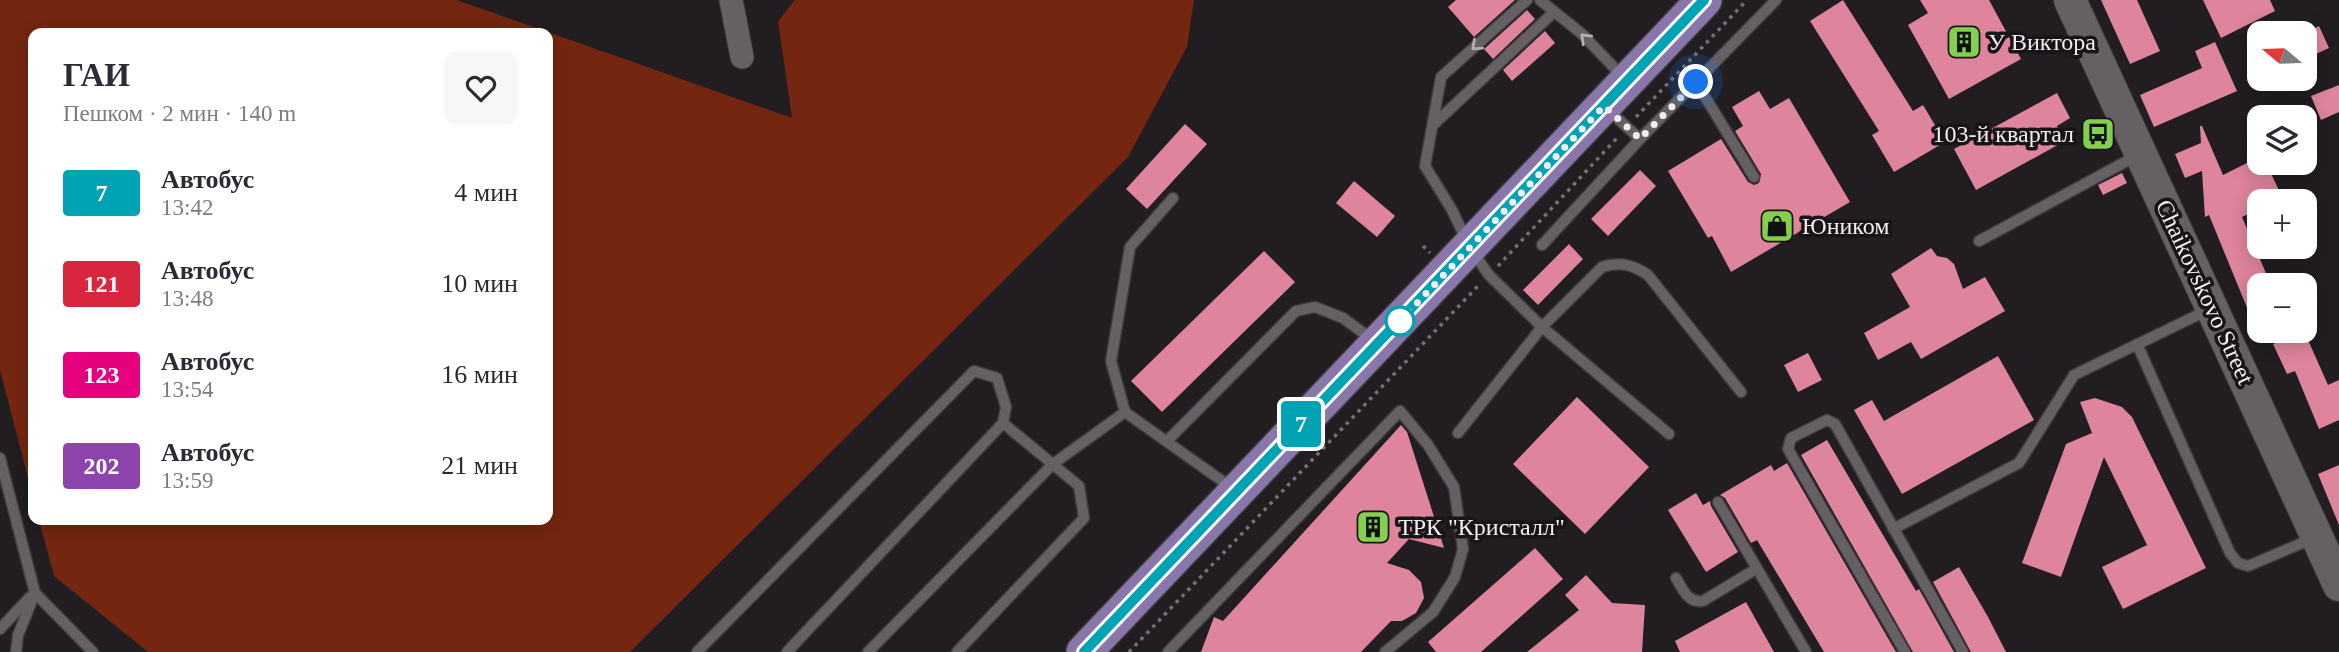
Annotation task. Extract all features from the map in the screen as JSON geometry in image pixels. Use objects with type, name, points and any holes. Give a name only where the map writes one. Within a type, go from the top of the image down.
[{"type":"main road","points":[[1084,652],[1378,344],[1480,261],[1615,117],[1627,81],[1704,0]]},
{"type":"main road","name":"Chaikovskovo Street","points":[[2070,0],[2339,585]]},
{"type":"street","points":[[731,0],[742,57]]},
{"type":"lane","points":[[1527,0],[1441,77],[1425,166],[1480,261],[1542,327],[1669,434]]},
{"type":"lane","points":[[1539,0],[1582,34],[1627,81]]},
{"type":"lane","points":[[1542,244],[1776,0]]},
{"type":"lane","points":[[1433,125],[1554,12]]},
{"type":"lane","points":[[1696,82],[1754,177]]},
{"type":"lane","points":[[1615,117],[1640,139]]},
{"type":"lane","points":[[1979,241],[2140,154]]},
{"type":"lane","points":[[1173,198],[1130,247],[1111,361],[1125,412],[1237,492]]},
{"type":"lane","points":[[1458,433],[1542,327],[1602,267],[1623,264],[1636,267],[1648,275],[1741,392]]},
{"type":"lane","points":[[1167,441],[1296,311],[1315,307],[1343,318],[1378,344]]},
{"type":"lane","points":[[1894,529],[2019,463],[2074,375],[2213,308]]},
{"type":"lane","points":[[2137,344],[2230,553],[2238,563],[2248,566],[2317,537]]},
{"type":"lane","points":[[697,652],[974,371],[997,378],[1006,407],[1003,423],[787,652]]},
{"type":"lane","points":[[1168,652],[1400,411],[1428,445],[1454,487],[1463,549],[1455,577],[1433,612],[1385,652]]},
{"type":"lane","points":[[868,652],[1053,464],[1125,412]]},
{"type":"lane","points":[[1905,652],[1788,449],[1791,438],[1827,420],[1835,424],[1963,652]]},
{"type":"lane","points":[[957,652],[1084,519],[1079,486],[1003,423]]},
{"type":"lane","points":[[0,458],[35,593],[93,652]]},
{"type":"lane","points":[[1718,502],[1806,652]]},
{"type":"lane","points":[[1676,578],[1689,599],[1696,602],[1703,601],[1756,569]]},
{"type":"lane","points":[[0,629],[35,593]]},
{"type":"lane","points":[[16,652],[18,635],[35,593]]},
{"type":"path","points":[[1129,652],[1480,261],[1615,117],[1747,0]]},
{"type":"shaded area","points":[[0,0],[457,0],[536,28],[28,28],[28,478],[0,370]]},
{"type":"shaded area","points":[[795,0],[1194,0],[1187,47],[1128,157],[630,652],[148,652],[54,576],[40,525],[553,525],[553,34],[792,118],[778,21]]},
{"type":"building","points":[[1456,0],[1515,0],[1474,37],[1448,7]]},
{"type":"building","points":[[1843,0],[1913,111],[1923,105],[1945,142],[1894,172],[1872,135],[1879,131],[1810,21]]},
{"type":"building","name":"У Виктора","points":[[1920,0],[1989,0],[2021,59],[1949,99],[1908,25],[1928,13]]},
{"type":"building","points":[[2101,0],[2137,0],[2160,51],[2130,64]]},
{"type":"building","points":[[2203,0],[2270,0],[2275,11],[2255,21],[2247,21],[2247,25],[2221,38]]},
{"type":"building","points":[[1527,10],[1535,19],[1493,59],[1484,49]]},
{"type":"building","points":[[2319,26],[2329,48],[2317,54]]},
{"type":"building","points":[[1545,31],[1555,43],[1512,81],[1503,70]]},
{"type":"building","points":[[2215,42],[2237,91],[2154,127],[2140,95],[2202,68],[2195,51]]},
{"type":"building","points":[[2339,85],[2339,112],[2321,120],[2311,96]]},
{"type":"building","points":[[1759,91],[1770,109],[1789,98],[1850,202],[1731,272],[1712,236],[1708,238],[1668,171],[1721,139],[1748,182],[1754,185],[1759,183],[1761,174],[1735,131],[1743,126],[1732,107]]},
{"type":"building","points":[[2057,93],[2070,118],[2057,126],[2065,141],[1976,190],[1954,149]]},
{"type":"building","points":[[1185,124],[1207,144],[1147,209],[1126,189]]},
{"type":"building","points":[[2202,126],[2223,175],[2247,163],[2247,175],[2272,175],[2278,189],[2247,189],[2247,215],[2242,217],[2247,229],[2247,259],[2260,259],[2266,273],[2247,273],[2247,308],[2209,215],[2205,217],[2202,171],[2185,178],[2175,154],[2201,143]]},
{"type":"building","points":[[1640,170],[1656,186],[1608,236],[1591,219]]},
{"type":"building","points":[[2122,173],[2127,183],[2103,195],[2098,185]]},
{"type":"building","points":[[1354,181],[1395,216],[1377,237],[1336,203]]},
{"type":"building","points":[[1569,244],[1583,259],[1538,305],[1523,290]]},
{"type":"building","points":[[1931,248],[1937,256],[1947,258],[1954,264],[1963,289],[1985,277],[2005,311],[1921,359],[1911,342],[1878,360],[1864,333],[1910,307],[1891,274]]},
{"type":"building","points":[[1264,251],[1295,282],[1162,412],[1131,381]]},
{"type":"building","points":[[2309,343],[2328,385],[2339,380],[2339,420],[2319,429],[2295,371],[2287,374],[2273,344]]},
{"type":"building","points":[[1808,353],[1822,380],[1798,392],[1784,365]]},
{"type":"building","points":[[1998,356],[2034,420],[1902,494],[1854,410],[1872,400],[1884,421]]},
{"type":"building","points":[[1577,397],[1649,467],[1585,534],[1513,464]]},
{"type":"building","points":[[2095,398],[2122,407],[2132,417],[2206,568],[2123,609],[2102,567],[2147,545],[2104,457],[2061,577],[2022,563],[2066,444],[2092,433],[2080,402]]},
{"type":"building","name":"ТРК \"Кристалл\"","points":[[1401,425],[1407,432],[1444,548],[1409,539],[1387,563],[1409,570],[1421,582],[1424,598],[1416,613],[1402,621],[1391,621],[1361,652],[1201,652],[1214,617],[1223,621]]},
{"type":"building","points":[[1827,440],[1916,591],[1919,589],[1954,652],[1913,652],[1801,455]]},
{"type":"building","points":[[1787,463],[1896,652],[1824,652],[1757,540],[1751,543],[1725,498],[1720,495],[1771,465],[1774,471]]},
{"type":"building","points":[[2339,465],[2339,525],[2318,474]]},
{"type":"building","points":[[1696,493],[1703,505],[1710,501],[1738,552],[1706,572],[1668,510]]},
{"type":"building","points":[[1535,548],[1563,579],[1481,652],[1436,652],[1428,642]]},
{"type":"building","points":[[1959,567],[2006,652],[1971,652],[1933,582]]},
{"type":"building","points":[[1586,575],[1612,603],[1645,605],[1642,652],[1527,652],[1579,610],[1565,595]]},
{"type":"building","points":[[1746,602],[1774,652],[1680,652],[1675,641]]},
{"type":"bus line","name":"7","points":[[1084,652],[1704,0]]},
{"type":"place","name":"У Виктора","points":[[1964,42]]},
{"type":"place","name":"103-й квартал","points":[[2098,134]]},
{"type":"place","name":"Юником","points":[[1777,226]]},
{"type":"place","name":"ТРК \"Кристалл\"","points":[[1373,527]]},
{"type":"route","points":[[1400,321],[1604,106],[1640,139],[1696,82]]}]
